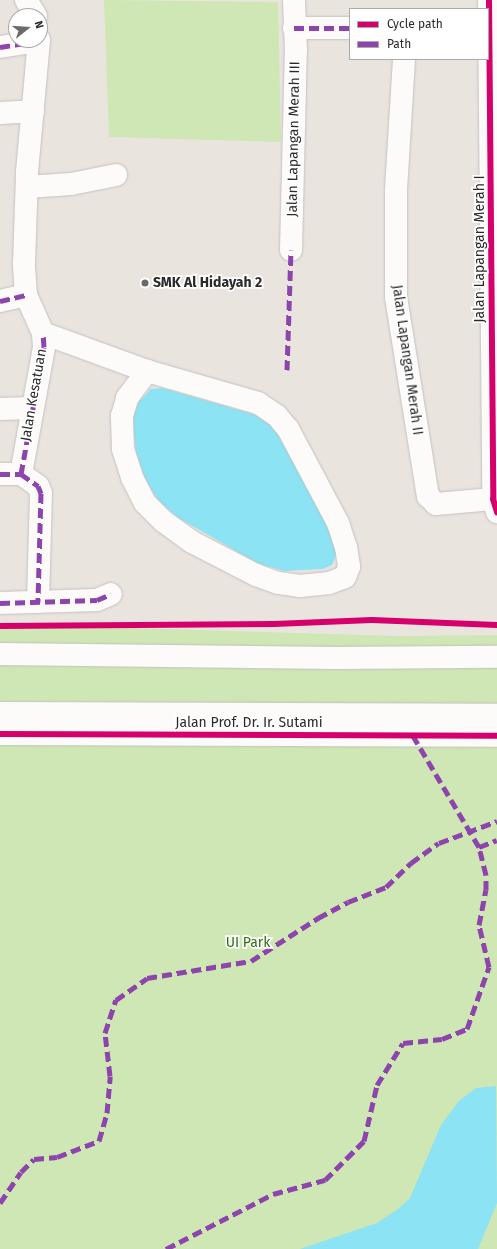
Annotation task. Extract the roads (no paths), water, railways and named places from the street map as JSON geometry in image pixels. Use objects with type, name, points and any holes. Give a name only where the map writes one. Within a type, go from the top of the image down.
[{"type":"street","name":"Jalan Lapangan Merah III","points":[[292,250],[296,50],[294,0]]},
{"type":"street","name":"Jalan Lapangan Merah I","points":[[491,15],[495,505]]},
{"type":"street","points":[[294,28],[349,28]]},
{"type":"street","name":"Jalan Kesatuan","points":[[38,48],[27,187],[24,264],[26,296],[43,333],[44,347],[32,408],[11,474],[38,486],[41,493],[38,602]]},
{"type":"street","name":"Jalan Lapangan Merah II","points":[[404,60],[396,190],[396,297],[428,496],[436,504],[495,505]]},
{"type":"street","points":[[0,113],[33,111]]},
{"type":"street","points":[[27,187],[71,184],[116,175]]},
{"type":"street","points":[[0,301],[26,296]]},
{"type":"street","points":[[43,333],[147,371],[258,403],[277,416],[288,429],[338,523],[346,547],[349,567],[345,577],[329,583],[300,586],[278,583],[256,575],[192,542],[163,521],[145,503],[132,477],[123,449],[122,416],[127,398],[147,371]]},
{"type":"street","points":[[0,409],[32,408]]},
{"type":"street","points":[[0,603],[97,600],[111,594]]},
{"type":"street","points":[[0,654],[335,658],[497,658]]},
{"type":"street","name":"Jalan Prof. Dr. Ir. Sutami","points":[[0,714],[497,715]]},
{"type":"street","name":"Jalan Prof. Dr. Ir. Sutami","points":[[0,734],[497,736]]},
{"type":"water","points":[[162,388],[270,419],[278,430],[334,540],[337,553],[332,565],[323,569],[284,571],[257,563],[177,517],[158,500],[145,479],[136,452],[132,418],[139,402],[151,389]]},
{"type":"water","points":[[496,1086],[497,1203],[478,1249],[300,1249],[377,1223],[398,1209],[410,1198],[441,1125],[459,1101],[476,1088]]},
{"type":"place","name":"SMK Al Hidayah 2","points":[[145,283]]},
{"type":"park label","name":"UI Park","points":[[248,943]]}]
